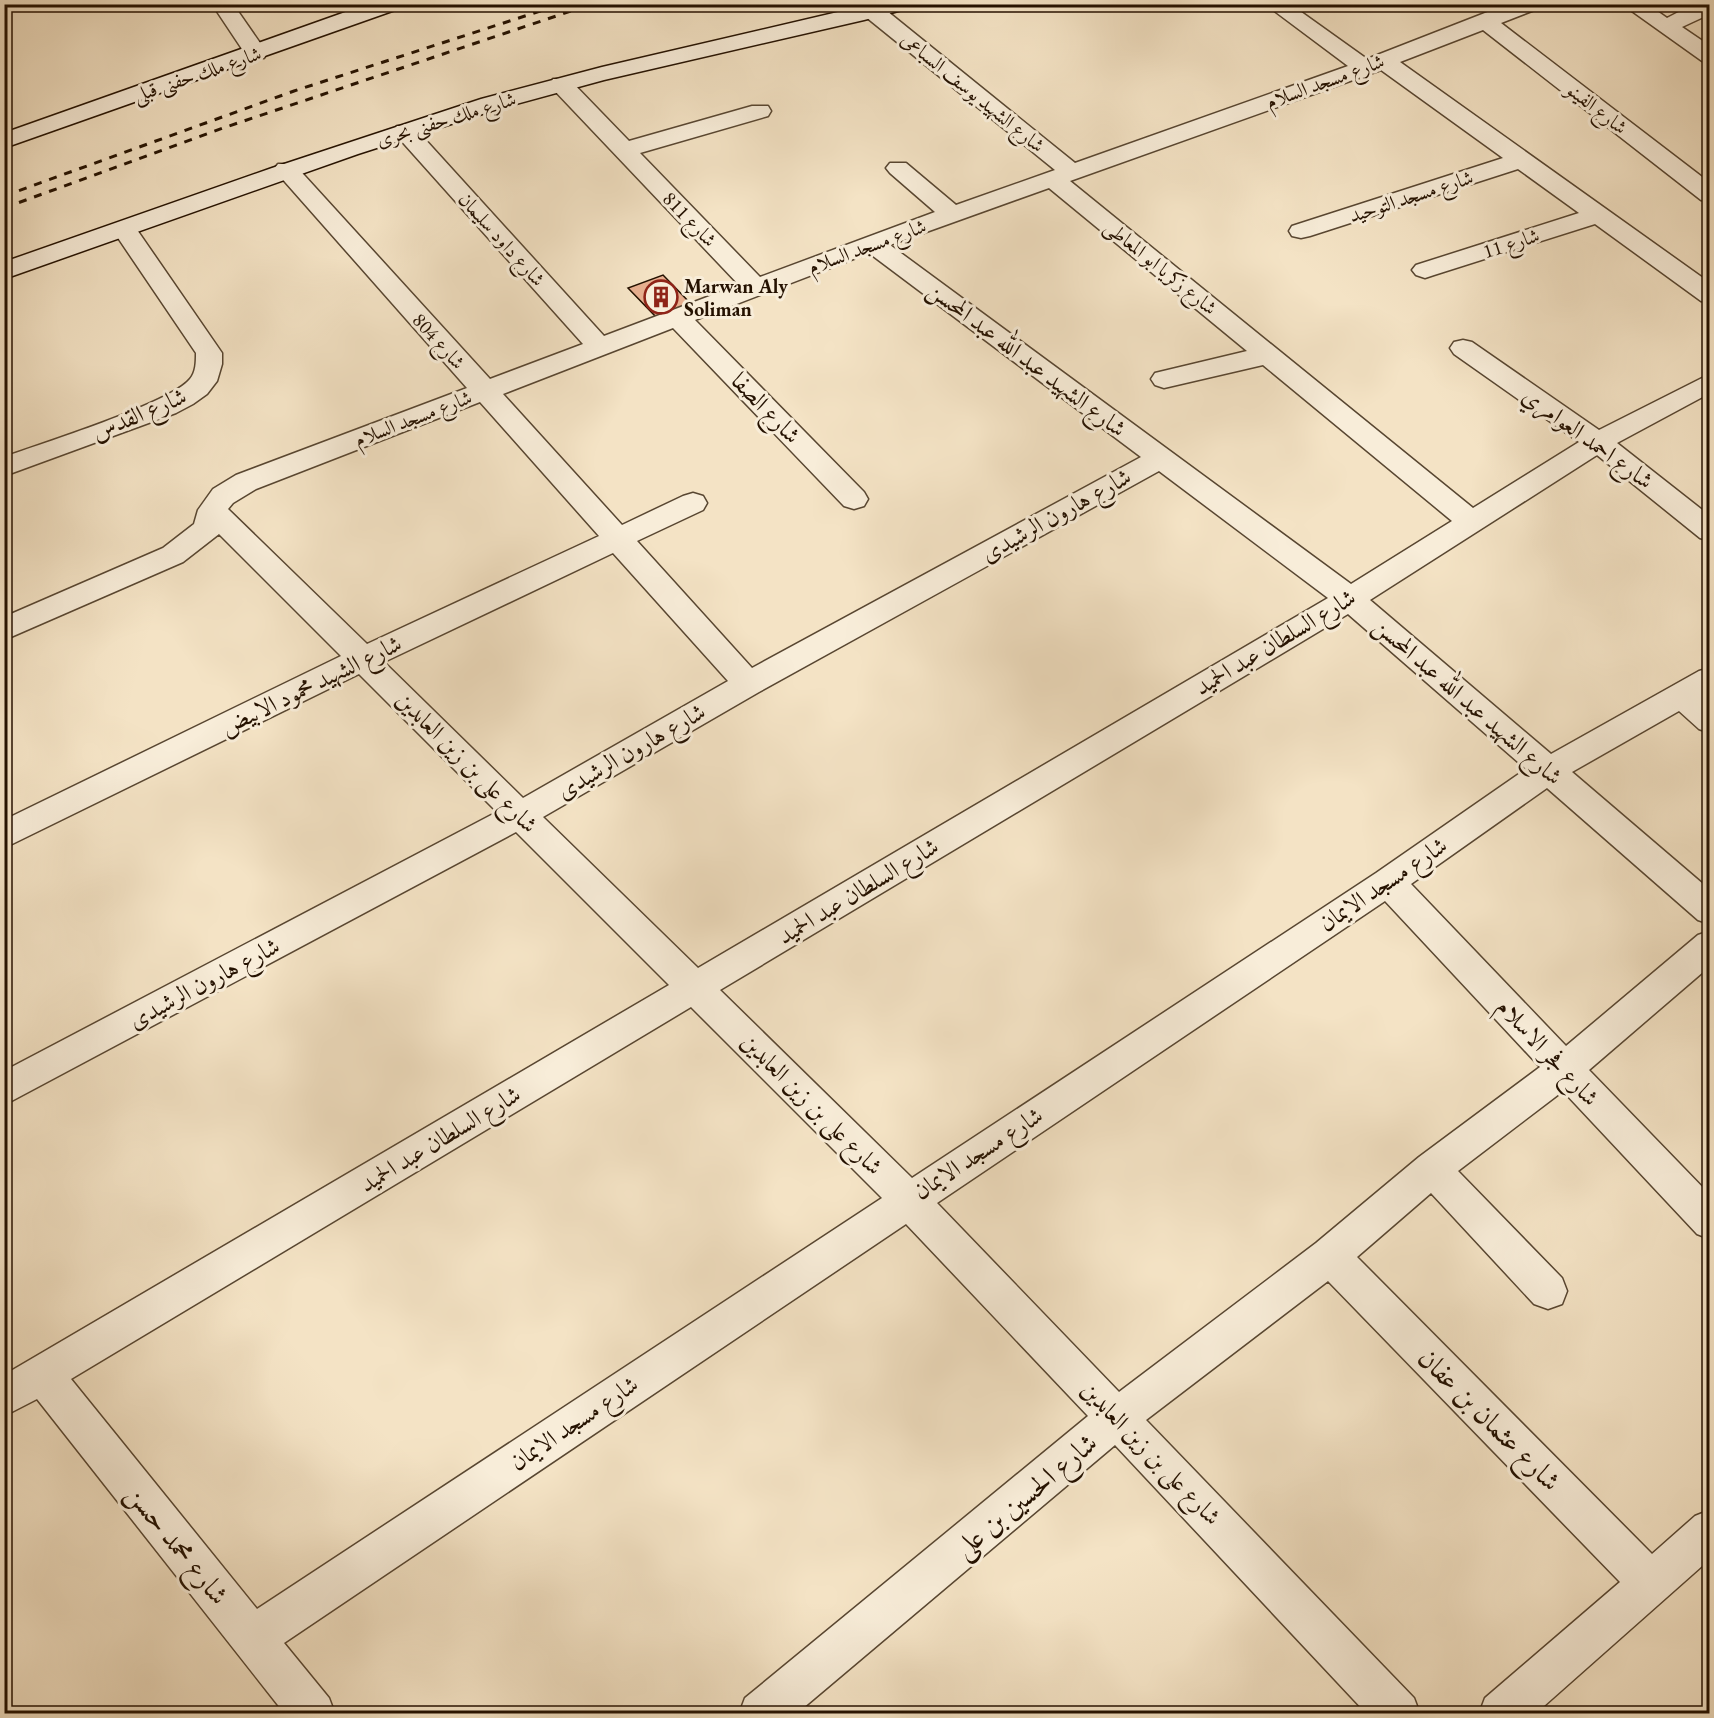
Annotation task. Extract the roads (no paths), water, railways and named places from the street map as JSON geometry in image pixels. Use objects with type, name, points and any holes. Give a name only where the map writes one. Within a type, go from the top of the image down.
[{"type":"street","points":[[222,4],[256,54]]},
{"type":"street","name":"شارع ملك حفنى قبلى","points":[[4,141],[256,54],[390,4]]},
{"type":"street","name":"شارع ملك حفنى بحرى","points":[[4,271],[286,169],[561,84],[874,12],[898,4]]},
{"type":"street","name":"شارع مسجد التوحيد","points":[[1275,4],[1373,64],[1521,160],[1710,295]]},
{"type":"street","name":"شارع مسجد السلام","points":[[4,629],[173,555],[207,529],[212,510],[223,496],[246,482],[872,243],[1373,64],[1528,4]]},
{"type":"street","points":[[1632,4],[1710,56]]},
{"type":"street","points":[[1666,27],[1710,5]]},
{"type":"street","name":"شارع الشهيد يوسف السباعى","points":[[874,12],[1062,175]]},
{"type":"street","name":"شارع الفينو","points":[[1485,21],[1710,195]]},
{"type":"street","name":"شارع 811","points":[[561,84],[756,288]]},
{"type":"street","points":[[625,150],[760,111]]},
{"type":"street","name":"شارع داود سليمان","points":[[405,131],[600,347]]},
{"type":"street","name":"شارع مسجد التوحيد","points":[[1301,231],[1521,160]]},
{"type":"street","points":[[898,168],[953,214]]},
{"type":"street","name":"شارع 804","points":[[286,169],[484,391],[619,537],[748,684]]},
{"type":"street","name":"شارع زكريا ابو المعاطى","points":[[1062,175],[1268,355],[1473,523]]},
{"type":"street","name":"شارع 11","points":[[1425,270],[1597,215]]},
{"type":"street","name":"شارع القدس","points":[[4,467],[166,407],[188,397],[203,383],[210,368],[209,353],[124,229]]},
{"type":"street","name":"شارع الشهيد عبد الله عبد المحسن","points":[[872,243],[1350,598],[1710,910]]},
{"type":"street","name":"شارع الصفا","points":[[677,317],[854,499]]},
{"type":"street","name":"شارع احمد العوامري","points":[[1463,348],[1598,442],[1710,531]]},
{"type":"street","points":[[1164,379],[1268,355]]},
{"type":"street","name":"شارع السلطان عبد الحميد","points":[[4,1397],[1350,598],[1473,523],[1598,442],[1710,382]]},
{"type":"street","name":"شارع هارون الرشيدى","points":[[4,1089],[520,815],[748,684],[1160,459]]},
{"type":"street","points":[[619,537],[693,503]]},
{"type":"street","name":"شارع على بن زين العابدين","points":[[212,510],[908,1199],[1398,1713]]},
{"type":"street","name":"شارع الشهيد محمود الابيض","points":[[4,835],[363,659],[619,537]]},
{"type":"street","points":[[1696,687],[1710,721]]},
{"type":"street","name":"شارع مسجد الايمان","points":[[254,1637],[908,1199],[1388,882],[1547,771],[1696,687]]},
{"type":"street","name":"شارع فجر الاسلام","points":[[1388,882],[1710,1222]]},
{"type":"street","name":"شارع الحسين بن على","points":[[762,1713],[1118,1417],[1330,1256],[1432,1169],[1565,1069],[1710,945]]},
{"type":"street","points":[[1432,1169],[1548,1291]]},
{"type":"street","name":"شارع عثمان بن عفان","points":[[1330,1256],[1651,1583]]},
{"type":"street","name":"شارع محمد حسن","points":[[43,1375],[313,1713]]},
{"type":"street","points":[[1501,1713],[1710,1531]]},
{"type":"railway","points":[[4,196],[294,91],[562,4]]},
{"type":"railway","points":[[4,208],[223,128],[592,4]]},
{"type":"place","name":"Marwan Aly Soliman","points":[[661,297]]}]
